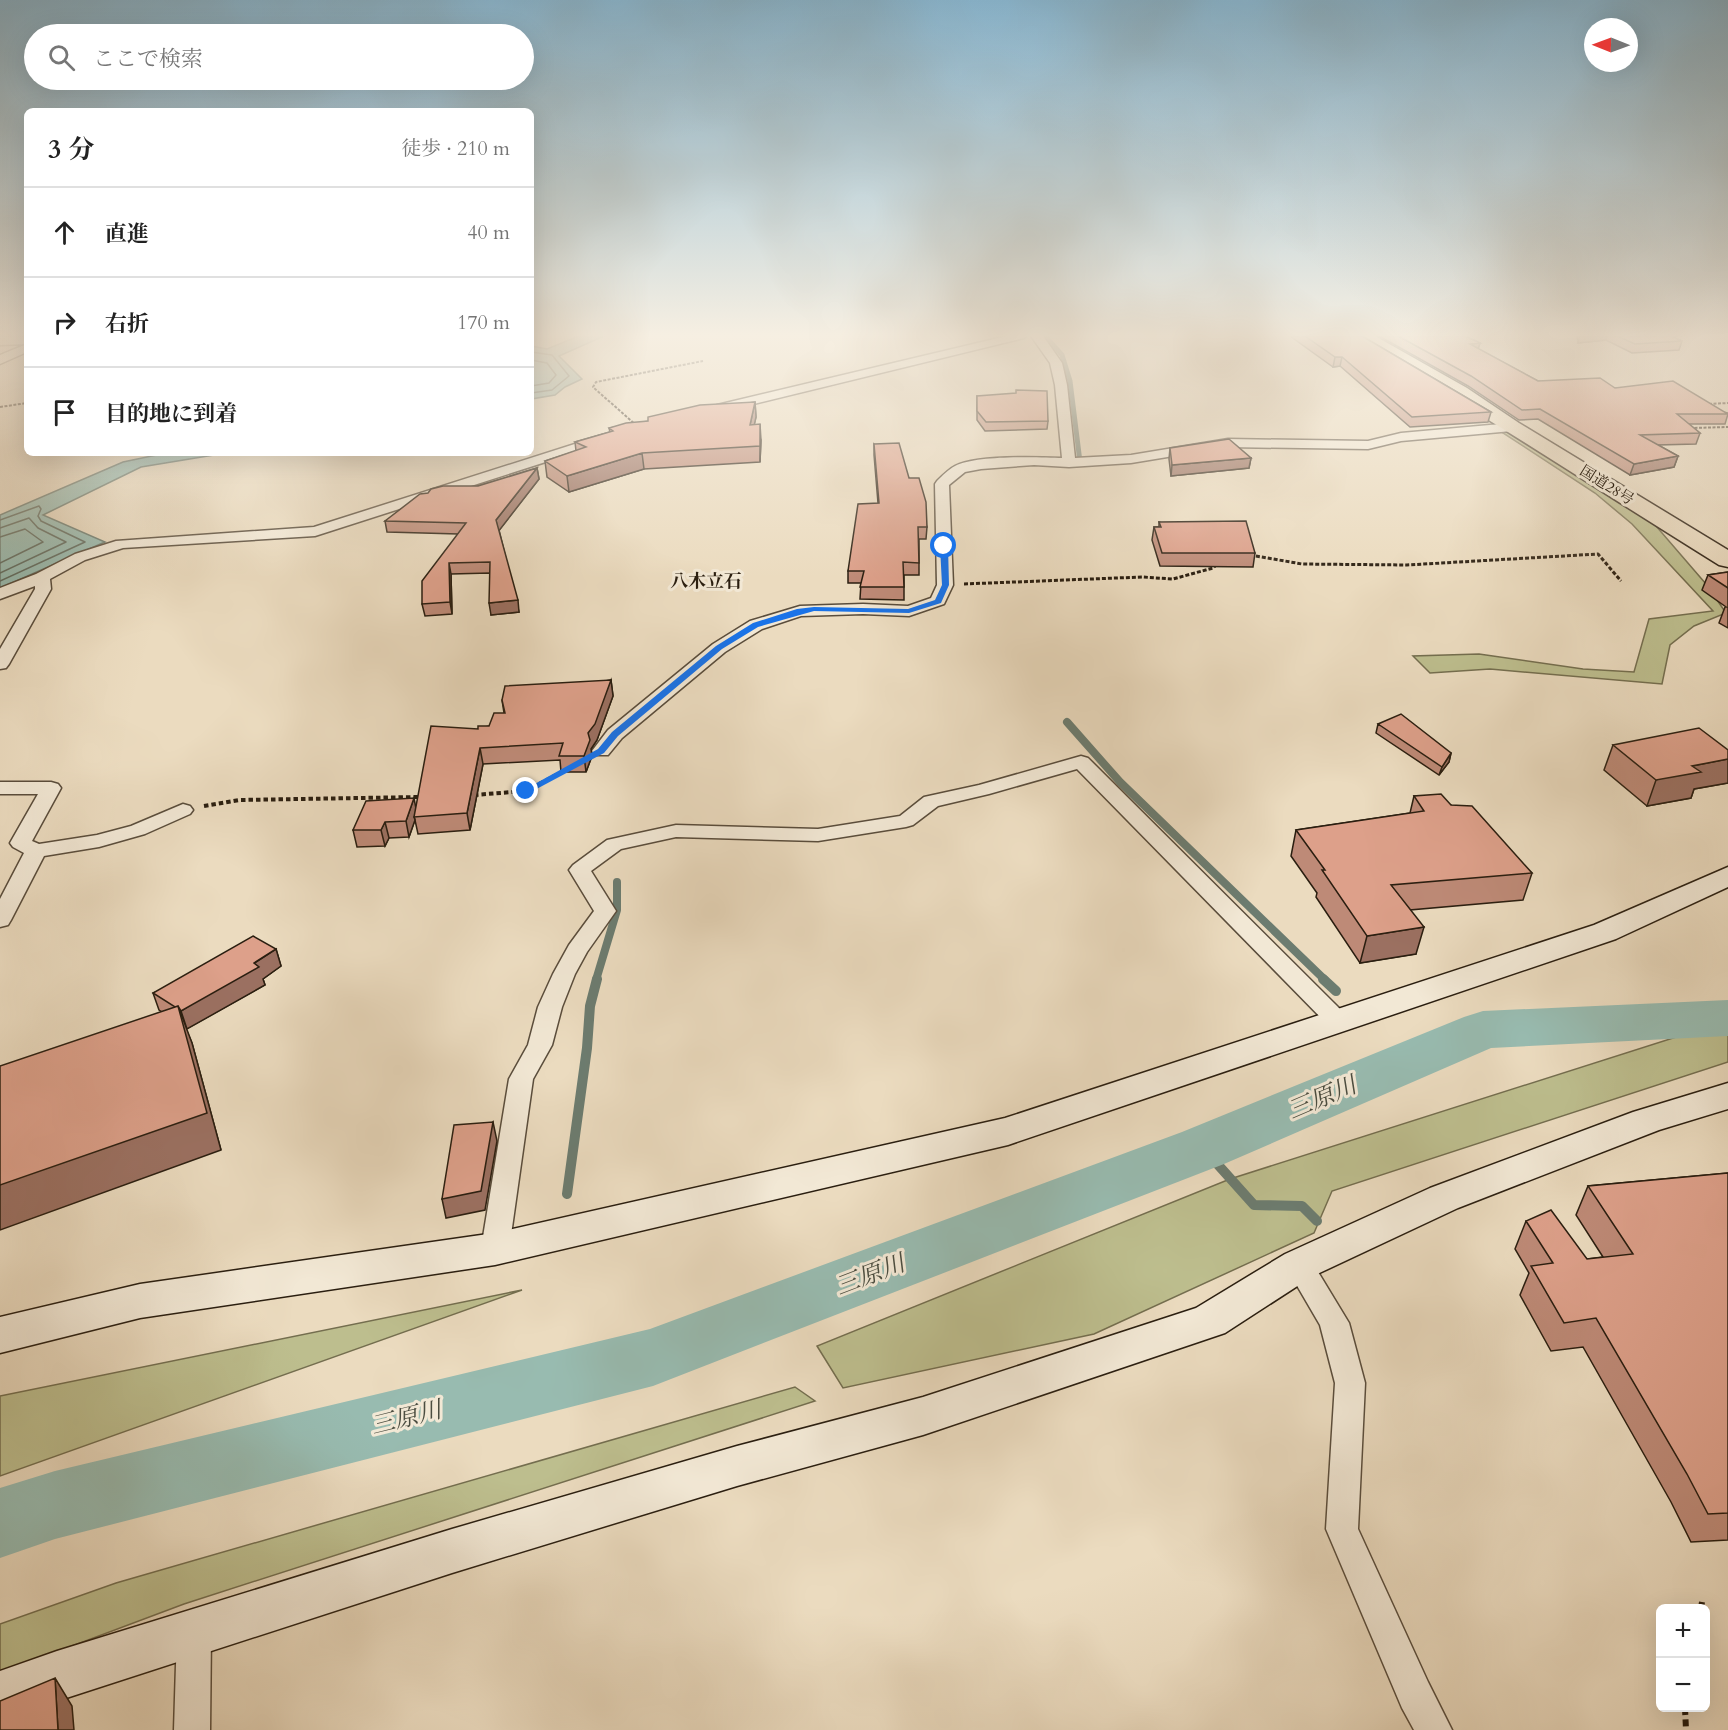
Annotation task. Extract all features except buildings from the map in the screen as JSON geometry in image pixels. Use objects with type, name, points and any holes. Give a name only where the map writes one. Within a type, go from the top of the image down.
[{"type":"highway","name":"国道28号","points":[[1497,417],[1723,555]]},
{"type":"street","points":[[1064,417],[1069,463]]},
{"type":"street","points":[[601,751],[615,734],[719,648],[756,625],[814,609],[909,611],[938,601],[945,585],[942,484],[960,469],[1034,460],[1069,463],[1153,457],[1228,443],[1368,445],[1401,437],[1512,427]]},
{"type":"street","points":[[0,594],[42,577],[80,557],[121,544],[315,531],[640,428]]},
{"type":"street","points":[[0,664],[43,589],[42,577]]},
{"type":"street","points":[[495,1249],[521,1079],[540,1045],[550,1007],[564,974],[577,950],[605,911],[580,870],[614,844],[676,831],[818,835],[906,821],[931,801],[1081,762],[1336,1020]]},
{"type":"street","points":[[0,788],[51,788],[20,843],[36,852],[99,841],[138,830],[183,810]]},
{"type":"street","points":[[0,920],[36,852]]},
{"type":"street","points":[[0,1335],[140,1301],[495,1249],[1008,1131],[1605,932],[1728,876]]},
{"type":"street","points":[[0,1697],[57,1676],[452,1551],[646,1493],[923,1416],[1210,1321],[1299,1265],[1444,1198],[1646,1121],[1728,1096]]},
{"type":"street","points":[[1299,1265],[1334,1323],[1350,1383],[1342,1529],[1415,1695],[1434,1730]]},
{"type":"street","points":[[192,1730],[194,1632]]},
{"type":"path","points":[[627,417],[640,428]]},
{"type":"path","points":[[1684,428],[1728,427]]},
{"type":"path","points":[[1244,554],[1302,564],[1407,565],[1598,554],[1621,581]]},
{"type":"path","points":[[945,585],[1142,577],[1173,579],[1213,568],[1218,562]]},
{"type":"path","points":[[468,795],[526,791],[601,751]]},
{"type":"path","points":[[183,810],[239,800],[428,796]]},
{"type":"path","points":[[1685,1712],[1686,1730]]},
{"type":"green space","points":[[1512,430],[1650,519],[1706,584],[1726,613],[1694,626],[1670,645],[1662,684],[1490,669],[1430,673],[1413,656],[1479,654],[1583,669],[1634,672],[1649,619],[1713,611],[1632,524],[1595,493],[1500,431]]},
{"type":"green space","points":[[1728,1028],[1728,1062],[1332,1191],[1314,1233],[1094,1334],[843,1388],[817,1346],[1230,1179],[1695,1031]]},
{"type":"green space","points":[[522,1290],[0,1476],[0,1396]]},
{"type":"green space","points":[[795,1387],[815,1401],[184,1604],[0,1673],[0,1624],[116,1583]]},
{"type":"water","points":[[152,456],[208,456],[141,467],[43,515],[105,542],[0,588],[0,515],[123,462]]},
{"type":"waterway","points":[[1074,417],[1080,462]]},
{"type":"waterway","points":[[1067,722],[1120,782],[1325,980]]},
{"type":"waterway","points":[[596,980],[617,910],[617,882]]},
{"type":"waterway","points":[[567,1194],[587,1048],[590,1006],[597,979]]},
{"type":"waterway","points":[[1323,979],[1336,991]]},
{"type":"waterway","name":"三原川","points":[[0,1523],[55,1505],[653,1357],[1203,1148],[1483,1030],[1728,1018]]},
{"type":"waterway","points":[[1203,1148],[1254,1205],[1302,1206],[1317,1221]]},
{"type":"district","name":"八木立石","points":[[706,581]]},
{"type":"route","points":[[526,791],[601,751],[615,734],[719,648],[756,625],[814,609],[909,611],[938,601],[945,585],[944,546]]}]
